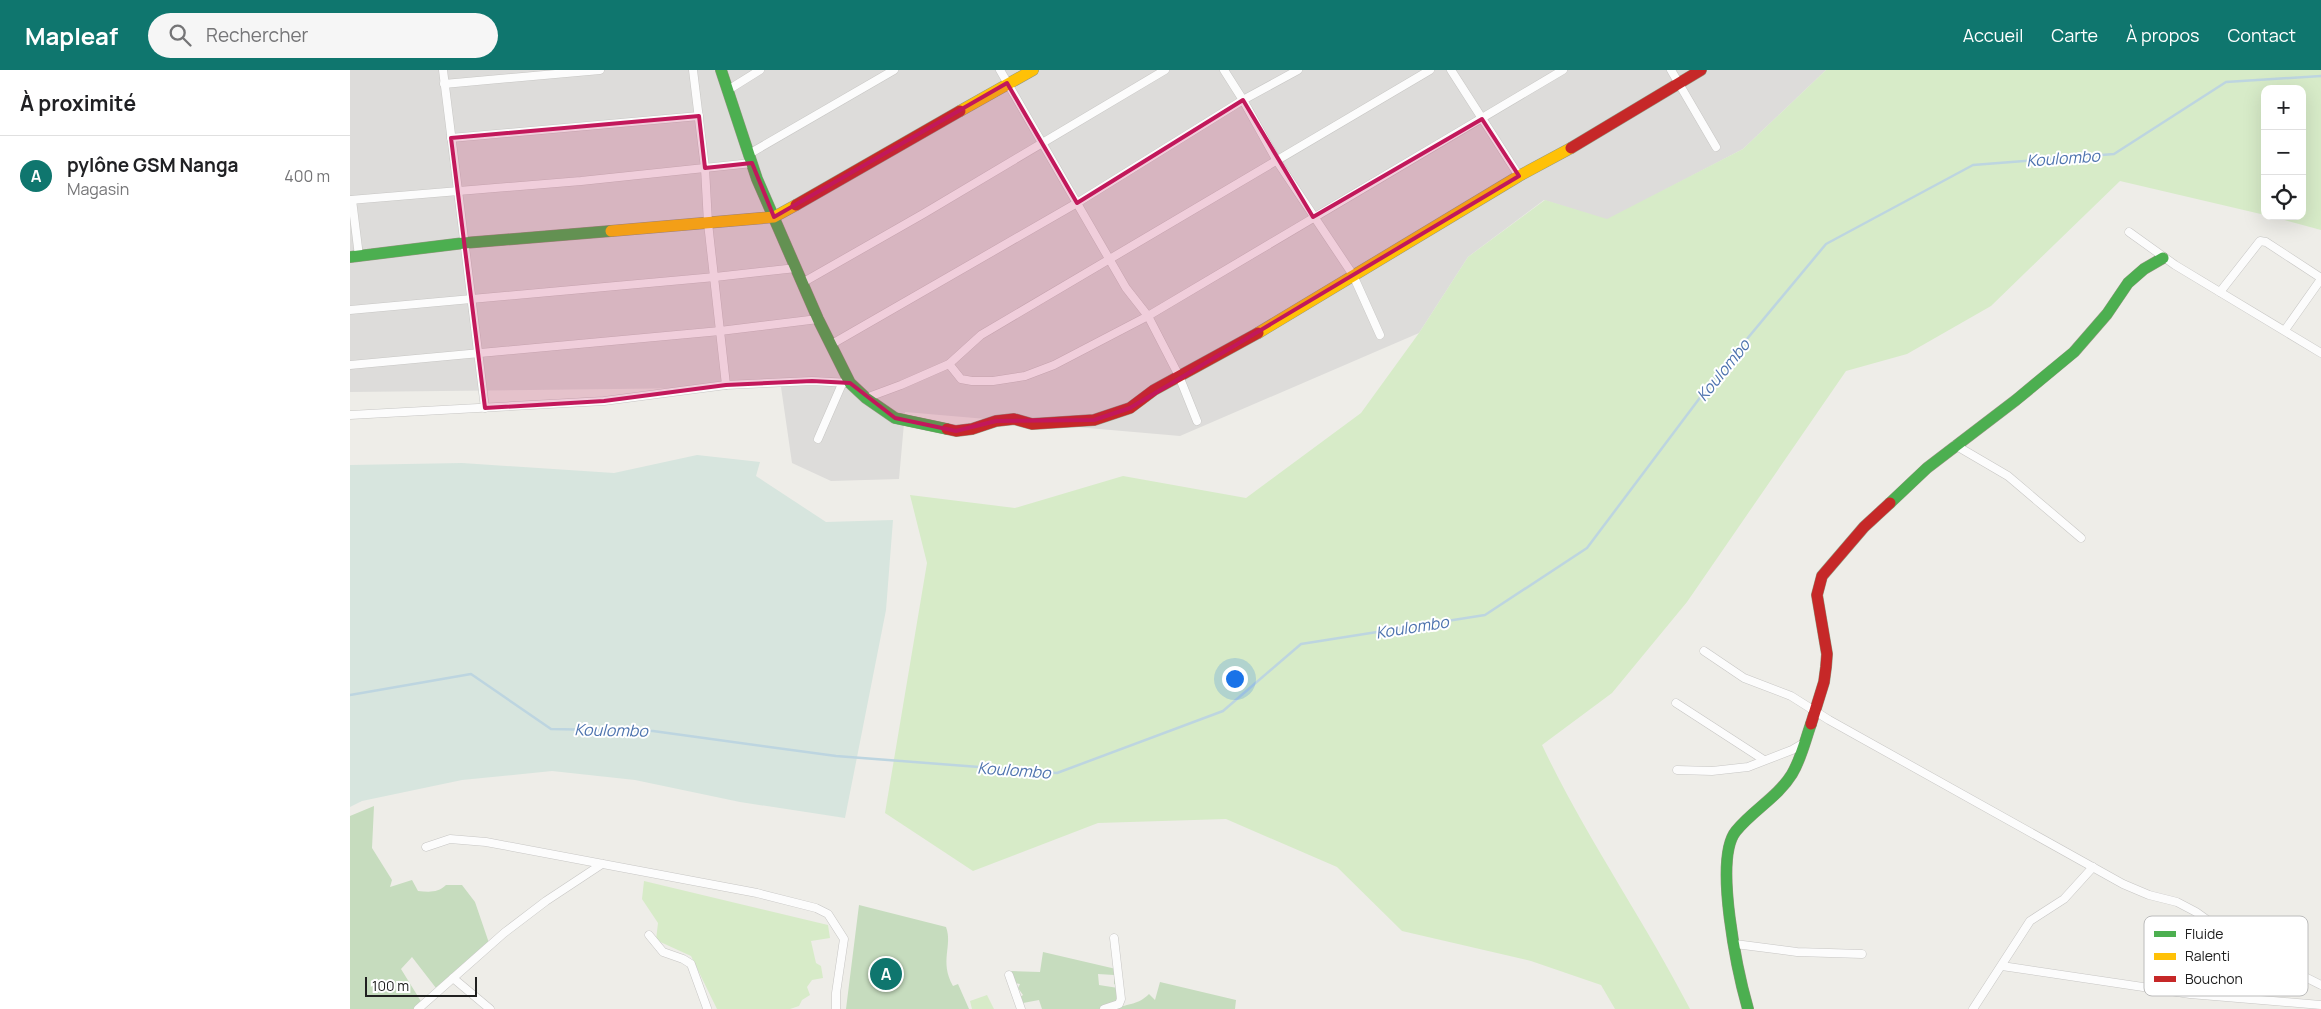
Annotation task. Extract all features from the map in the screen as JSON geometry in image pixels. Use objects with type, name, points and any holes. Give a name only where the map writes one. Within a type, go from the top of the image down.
[{"type":"street","points":[[443,70],[485,408]]},
{"type":"street","points":[[444,84],[600,70]]},
{"type":"street","points":[[693,70],[705,168],[708,223],[726,385]]},
{"type":"street","points":[[721,70],[757,179],[818,319],[832,344],[846,384],[818,440]]},
{"type":"street","points":[[728,90],[760,70]]},
{"type":"street","points":[[894,70],[751,159],[705,168],[580,181],[351,200],[354,256],[464,243],[774,217],[1007,83],[1033,70]]},
{"type":"street","points":[[1000,70],[1126,288],[1148,316],[1179,376],[1197,421]]},
{"type":"street","points":[[802,283],[1165,70]]},
{"type":"street","points":[[1224,70],[1277,161],[1353,275],[1380,335]]},
{"type":"street","points":[[832,344],[1077,203],[1243,100],[1298,70]]},
{"type":"street","points":[[866,398],[949,364],[981,335],[1430,70]]},
{"type":"street","points":[[1451,70],[1519,176]]},
{"type":"street","points":[[949,364],[961,379],[994,381],[1024,376],[1054,364],[1148,316],[1563,70]]},
{"type":"street","points":[[1671,70],[1716,147]]},
{"type":"street","points":[[350,415],[604,401],[726,385],[812,382],[846,384],[895,418],[956,431],[972,429],[996,420],[1014,419],[1032,424],[1094,420],[1130,408],[1154,390],[1268,327],[1519,176],[1599,133],[1701,70]]},
{"type":"street","points":[[451,138],[699,116]]},
{"type":"street","points":[[2129,232],[2163,258],[2321,353]]},
{"type":"street","points":[[2220,292],[2260,241],[2266,242],[2321,278],[2284,330]]},
{"type":"street","points":[[1748,1009],[1728,902],[1727,874],[1731,841],[1735,832],[1787,780],[1800,758],[1824,682],[1827,654],[1817,595],[1822,576],[1864,528],[1904,489],[1955,445],[2053,370],[2094,331],[2132,279],[2163,258]]},
{"type":"street","points":[[350,310],[796,268]]},
{"type":"street","points":[[350,365],[720,331],[818,319]]},
{"type":"street","points":[[1955,445],[2008,476],[2082,538]]},
{"type":"street","points":[[1704,651],[1744,678],[1791,696],[1829,720],[2093,867],[2138,890],[2186,906],[2200,916]]},
{"type":"street","points":[[1676,703],[1764,760]]},
{"type":"street","points":[[1678,770],[1748,767],[1792,750],[1805,741]]},
{"type":"street","points":[[426,847],[450,840],[465,839],[757,893],[816,908],[828,914],[844,939],[836,993],[836,1009]]},
{"type":"street","points":[[418,1009],[504,933],[546,901],[602,864]]},
{"type":"street","points":[[1973,1009],[2030,921],[2064,899],[2093,867]]},
{"type":"street","points":[[649,935],[663,952],[691,964],[705,1009]]},
{"type":"street","points":[[1104,1009],[1119,1004],[1121,999],[1114,938]]},
{"type":"street","points":[[1735,944],[1797,952],[1862,954]]},
{"type":"street","points":[[2002,966],[2144,987]]},
{"type":"street","points":[[1010,975],[1021,1009]]},
{"type":"street","points":[[453,978],[490,1009]]},
{"type":"street","points":[[2308,978],[2321,985]]},
{"type":"street","points":[[2214,996],[2321,1005]]},
{"type":"highlighted area","points":[[1007,83],[1077,203],[1243,100],[1313,217],[1482,119],[1519,176],[1130,408],[1094,420],[996,421],[956,431],[895,418],[850,383],[812,381],[726,385],[604,401],[485,408],[451,138],[699,116],[705,168],[752,163],[774,217]]},
{"type":"shaded area","points":[[350,70],[1826,70],[1743,149],[1607,220],[1544,200],[1468,257],[1419,333],[1180,436],[905,412],[899,479],[831,481],[792,463],[781,387],[350,392]]},
{"type":"shaded area","points":[[697,455],[760,462],[756,476],[826,522],[893,520],[886,610],[845,818],[740,802],[635,780],[552,771],[462,780],[362,801],[350,807],[350,465],[462,463],[614,473]]},
{"type":"green space","points":[[1826,70],[2321,70],[2321,230],[2285,220],[2306,220],[2306,85],[2261,85],[2261,214],[2120,181],[1991,306],[1907,354],[1846,371],[1687,602],[1612,693],[1542,745],[1577,812],[1654,943],[1690,1009],[1615,1009],[1601,985],[1531,961],[1402,931],[1337,867],[1226,819],[1098,823],[973,871],[885,813],[927,563],[910,495],[1015,508],[1123,476],[1246,498],[1361,413],[1419,333],[1468,257],[1545,200],[1607,219],[1743,149]]},
{"type":"green space","points":[[374,806],[372,848],[392,880],[390,887],[412,880],[418,891],[426,892],[440,889],[446,885],[462,885],[475,902],[489,943],[436,988],[412,957],[401,969],[422,1003],[416,1009],[350,1009],[350,816]]},
{"type":"green space","points":[[644,881],[828,925],[830,938],[811,941],[816,963],[821,966],[823,978],[812,980],[807,987],[810,995],[802,1000],[799,1006],[790,1009],[717,1009],[691,956],[656,940],[658,923],[642,899]]},
{"type":"green space","points":[[859,905],[946,927],[948,941],[946,961],[949,977],[953,986],[958,984],[969,1009],[846,1009]]},
{"type":"green space","points":[[1043,952],[1116,969],[1119,986],[1114,984],[1114,975],[1098,974],[1099,985],[1118,988],[1116,1003],[1100,1009],[1042,1009],[1039,1000],[1023,1003],[1020,997],[1023,995],[1018,988],[1020,984],[1015,983],[1011,971],[1040,972]]},
{"type":"green space","points":[[1160,982],[1236,1000],[1235,1009],[1115,1009],[1137,1002],[1149,994],[1155,1000]]},
{"type":"green space","points":[[987,995],[994,1009],[972,1009],[970,1001]]},
{"type":"waterway","name":"Koulombo","points":[[350,695],[471,674],[551,729],[653,731],[836,756],[1057,773],[1223,711],[1301,644],[1485,615],[1587,548],[1717,375],[1826,244],[1973,165],[2114,154],[2226,82],[2321,76]]},
{"type":"traffic: fast","points":[[721,70],[757,179],[818,319],[850,383],[866,398],[895,418],[947,429]]},
{"type":"traffic: fast","points":[[350,257],[464,243],[611,231]]},
{"type":"traffic: fast","points":[[1890,503],[1927,468],[2016,400],[2074,352],[2107,314],[2128,283],[2144,269],[2163,258]]},
{"type":"traffic: fast","points":[[1748,1009],[1734,945],[1727,890],[1727,866],[1730,845],[1736,831],[1780,790],[1792,774],[1811,724]]},
{"type":"traffic: slow","points":[[960,111],[1033,70]]},
{"type":"traffic: slow","points":[[1258,333],[1519,176],[1571,148]]},
{"type":"traffic: slow","points":[[611,231],[774,217],[796,205]]},
{"type":"traffic: jam","points":[[1571,148],[1701,70]]},
{"type":"traffic: jam","points":[[796,205],[960,111]]},
{"type":"traffic: jam","points":[[947,429],[956,431],[972,429],[996,421],[1014,419],[1032,424],[1094,420],[1130,408],[1154,390],[1258,333]]},
{"type":"traffic: jam","points":[[1811,724],[1824,682],[1827,654],[1817,595],[1822,576],[1864,527],[1890,503]]},
{"type":"place","name":"pylône GSM Nanga","points":[[886,974]]}]
